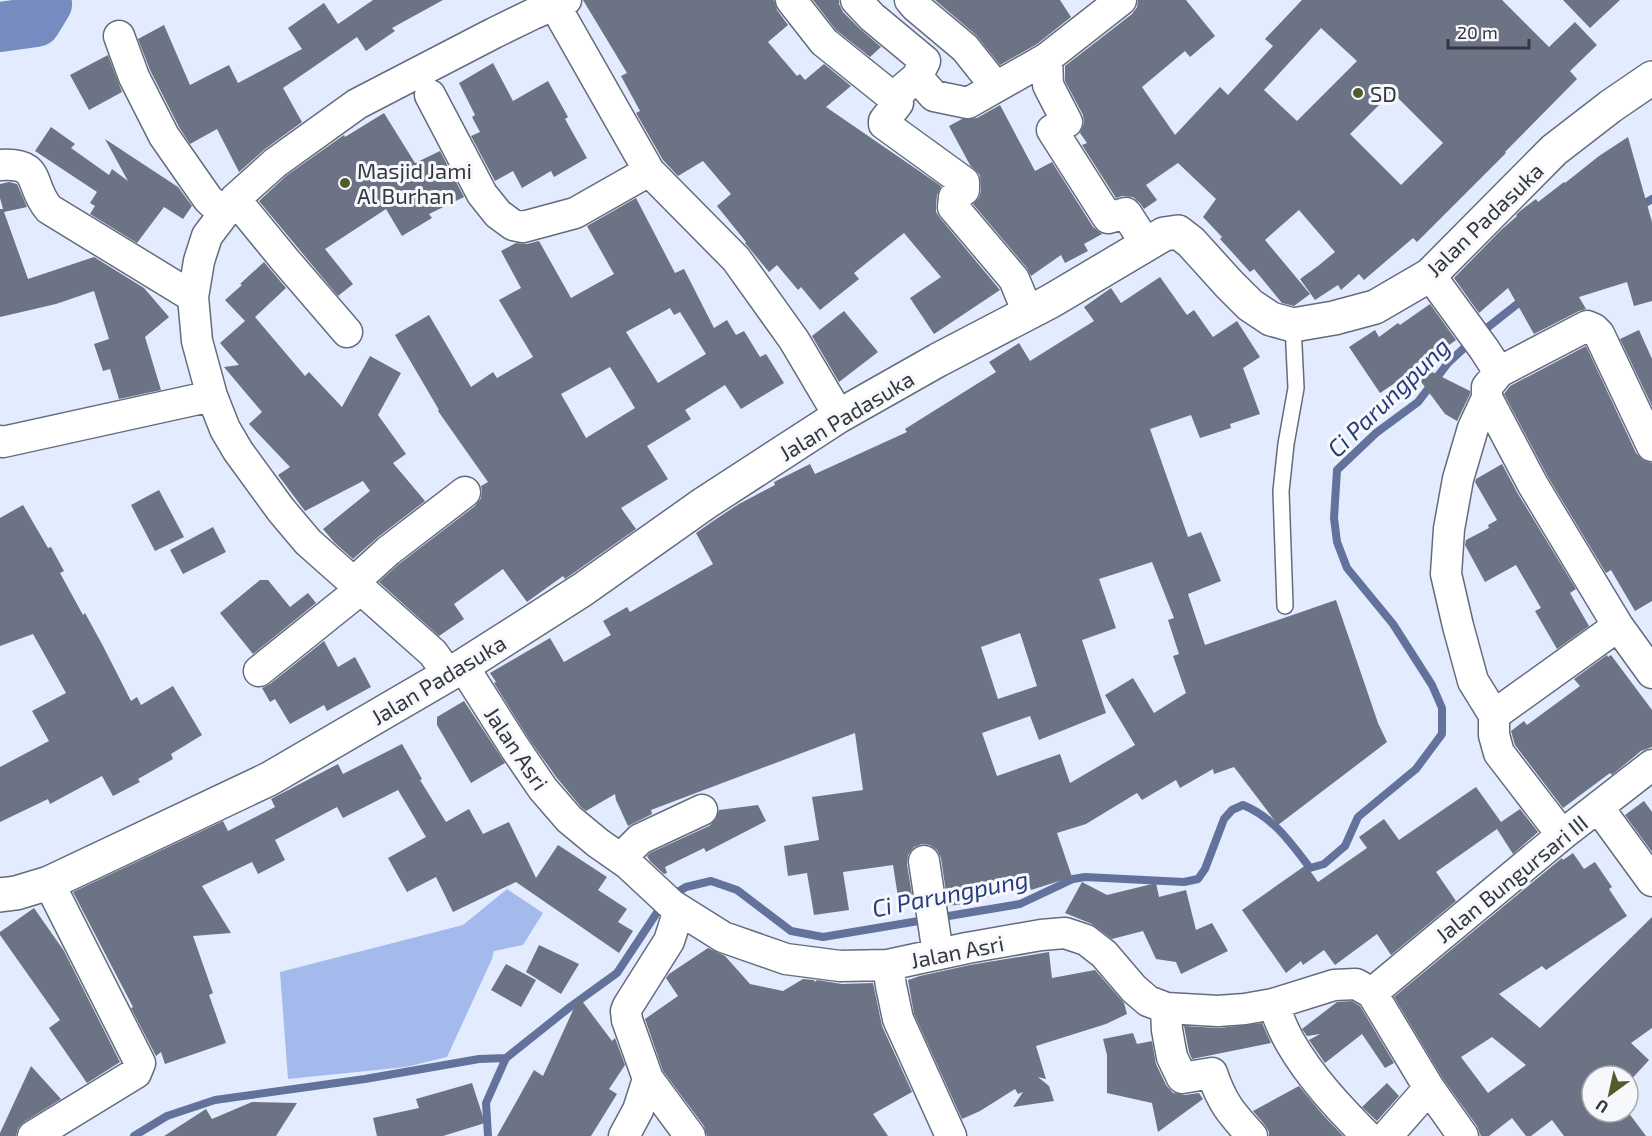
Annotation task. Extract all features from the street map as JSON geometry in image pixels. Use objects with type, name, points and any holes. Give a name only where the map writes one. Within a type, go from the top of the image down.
[{"type":"street","points":[[791,0],[824,42],[895,99],[897,103],[884,124],[964,182],[964,190],[954,197],[953,207],[1014,279],[1028,313]]},
{"type":"street","points":[[856,0],[872,17],[925,61],[917,77],[895,99]]},
{"type":"street","points":[[910,0],[965,48],[996,87]]},
{"type":"street","points":[[917,77],[934,96],[968,103],[1047,58],[1118,1]]},
{"type":"street","points":[[564,9],[649,171],[736,259],[794,340],[839,416]]},
{"type":"street","name":"Jalan Asri","points":[[564,9],[494,33],[357,104],[275,164],[230,206],[207,236],[199,261],[193,297],[197,341],[212,396],[225,429],[281,510],[308,542],[433,653],[456,670],[543,789],[569,819],[598,843],[621,858],[668,901],[723,937],[786,959],[840,966],[888,964],[1041,934],[1065,933],[1086,940],[1104,954],[1148,1001],[1166,1008],[1218,1011],[1245,1009],[1273,1004],[1334,985],[1356,984],[1372,993]]},
{"type":"street","points":[[118,36],[134,77],[164,136],[208,199],[230,206],[285,260],[347,332]]},
{"type":"street","points":[[1047,58],[1048,85],[1067,122],[1052,130],[1108,218],[1126,213],[1146,244]]},
{"type":"street","name":"Jalan Padasuka","points":[[0,895],[49,883],[269,779],[456,670],[582,591],[705,503],[839,416],[1051,301],[1164,234],[1178,232],[1191,242],[1250,305],[1271,319],[1293,325],[1334,318],[1375,307],[1430,274],[1554,150],[1652,78]]},
{"type":"street","points":[[430,94],[482,194],[498,214],[513,225],[524,226],[575,213],[649,171]]},
{"type":"street","points":[[0,165],[19,165],[27,169],[49,209],[193,297]]},
{"type":"street","points":[[1430,274],[1454,306],[1490,373],[1533,484],[1634,636],[1652,673]]},
{"type":"street","points":[[1563,835],[1499,753],[1494,735],[1494,715],[1473,681],[1446,574],[1449,529],[1458,479],[1490,373],[1587,326],[1599,334],[1652,446]]},
{"type":"street","points":[[0,441],[212,396]]},
{"type":"street","points":[[259,671],[357,586],[388,551],[465,492]]},
{"type":"street","points":[[1494,715],[1634,636]]},
{"type":"street","name":"Jalan Bungursari III","points":[[1372,993],[1563,835],[1652,765]]},
{"type":"street","points":[[1598,807],[1652,881]]},
{"type":"street","points":[[621,858],[639,839],[702,810]]},
{"type":"street","points":[[924,861],[938,954]]},
{"type":"street","points":[[33,1136],[131,1077],[138,1070],[140,1063],[49,883]]},
{"type":"street","points":[[668,901],[669,941],[626,1011],[627,1020],[648,1079],[690,1136]]},
{"type":"street","points":[[888,964],[898,1019],[951,1136]]},
{"type":"street","points":[[1372,993],[1429,1088],[1463,1136]]},
{"type":"street","points":[[1273,1004],[1290,1043],[1338,1106],[1367,1136]]},
{"type":"street","points":[[1166,1008],[1172,1057],[1182,1078],[1212,1073],[1219,1094],[1228,1110],[1252,1136]]},
{"type":"street","points":[[624,1136],[638,1110],[648,1079]]},
{"type":"street","points":[[1387,1136],[1429,1088]]},
{"type":"lane","points":[[1285,606],[1281,491],[1286,444],[1296,388],[1293,325]]},
{"type":"shaded area","points":[[507,889],[543,913],[523,945],[494,951],[447,1057],[406,1067],[288,1079],[280,972],[463,925]]},
{"type":"building","points":[[373,0],[443,0],[392,28],[395,31],[366,51],[357,37],[283,88],[302,122],[265,149],[239,172],[217,129],[190,144],[150,70],[138,39],[164,25],[190,85],[229,65],[238,83],[302,49],[288,28],[324,3],[338,24]]},
{"type":"building","points":[[583,0],[774,0],[777,10],[788,25],[768,42],[797,76],[800,74],[805,80],[824,64],[851,86],[826,107],[941,186],[937,195],[936,212],[1000,290],[934,334],[910,298],[941,277],[904,233],[854,273],[859,279],[820,310],[801,287],[798,290],[777,265],[769,272],[745,243],[717,206],[731,194],[703,161],[678,176],[663,160],[636,113],[640,111],[621,76],[627,73]]},
{"type":"building","points":[[813,0],[839,0],[843,12],[881,47],[870,57],[836,30]]},
{"type":"building","points":[[935,0],[1060,0],[1071,17],[1037,44],[1000,65],[976,35]]},
{"type":"building","points":[[1138,0],[1186,0],[1215,36],[1190,57],[1185,51],[1142,87],[1175,135],[1220,87],[1228,95],[1273,46],[1265,39],[1302,0],[1502,0],[1549,47],[1575,22],[1597,45],[1570,71],[1577,79],[1506,153],[1417,242],[1413,238],[1364,280],[1359,274],[1341,290],[1338,285],[1315,300],[1300,279],[1335,252],[1299,210],[1265,240],[1310,294],[1294,306],[1282,303],[1254,269],[1250,272],[1220,239],[1222,237],[1203,217],[1216,199],[1178,163],[1146,185],[1157,200],[1144,209],[1133,197],[1116,198],[1082,145],[1087,143],[1080,133],[1084,123],[1083,115],[1065,81],[1065,66],[1132,14],[1137,7]],"holes":[[[1321,28],[1357,61],[1297,121],[1264,90]],[[1392,92],[1443,143],[1401,185],[1350,134]]]},
{"type":"building","points":[[1563,0],[1620,0],[1590,28]]},
{"type":"building","points":[[108,55],[122,92],[89,110],[70,75]]},
{"type":"building","points":[[493,63],[513,101],[548,81],[568,117],[565,119],[587,158],[554,177],[551,171],[522,188],[513,171],[495,181],[471,136],[480,132],[472,117],[475,115],[459,83]]},
{"type":"building","points":[[1000,105],[1035,171],[1052,162],[1093,227],[1102,234],[1084,244],[1088,251],[1065,263],[1061,255],[1031,276],[1027,268],[973,204],[979,198],[981,191],[980,175],[970,165],[949,126],[962,119],[977,118]]},
{"type":"building","points":[[384,113],[415,163],[440,151],[464,197],[429,214],[432,218],[402,236],[386,209],[325,249],[353,284],[338,296],[259,201],[286,176],[344,135],[345,137]]},
{"type":"building","points":[[51,127],[75,144],[71,148],[109,175],[112,169],[128,181],[105,139],[178,187],[192,206],[183,219],[164,207],[137,243],[90,214],[95,206],[90,203],[97,192],[35,151]]},
{"type":"building","points":[[1628,137],[1652,222],[1652,301],[1634,306],[1627,282],[1579,297],[1586,309],[1534,334],[1508,288],[1479,313],[1454,278],[1520,211],[1536,199],[1538,202]]},
{"type":"building","points":[[9,182],[17,184],[27,207],[4,212],[28,279],[94,257],[144,288],[169,317],[145,337],[161,390],[119,399],[110,369],[103,371],[94,344],[109,339],[94,291],[56,304],[0,317],[0,209],[3,209],[0,184]]},
{"type":"building","points":[[636,198],[675,273],[684,269],[714,328],[727,320],[736,335],[744,331],[760,357],[766,354],[784,383],[741,409],[725,385],[685,410],[691,419],[647,446],[668,479],[621,508],[636,529],[565,579],[563,576],[527,602],[503,569],[454,604],[464,619],[439,636],[379,582],[475,506],[481,498],[481,486],[488,482],[438,411],[395,335],[429,315],[471,387],[493,372],[497,378],[533,357],[499,300],[521,288],[501,251],[516,243],[527,244],[539,241],[571,298],[614,274],[587,226]],"holes":[[[670,308],[674,315],[680,312],[706,354],[658,383],[626,332]],[[610,367],[635,408],[586,438],[561,394]]]},
{"type":"building","points":[[264,262],[286,288],[255,317],[305,376],[309,372],[342,407],[370,356],[401,373],[378,415],[406,454],[393,463],[425,501],[353,559],[323,529],[370,491],[363,481],[305,511],[278,475],[290,467],[249,424],[262,412],[224,367],[239,365],[220,343],[245,321],[225,300]]},
{"type":"building","points":[[1160,277],[1187,315],[1194,310],[1213,337],[1237,321],[1260,357],[1243,368],[1260,414],[1230,424],[1231,428],[1200,438],[1191,415],[1150,429],[1188,537],[1201,532],[1221,581],[1188,594],[1205,645],[1336,600],[1378,723],[1387,742],[1278,825],[1234,767],[1214,774],[1213,769],[1180,788],[1176,780],[1142,800],[1137,793],[1086,824],[1057,833],[1072,877],[1031,890],[1027,879],[977,902],[948,906],[941,858],[937,850],[930,845],[922,844],[914,847],[908,855],[907,864],[912,895],[898,897],[893,865],[843,872],[849,910],[814,915],[807,873],[788,876],[784,846],[819,840],[812,797],[863,790],[855,733],[651,810],[652,814],[628,826],[615,794],[586,811],[581,807],[529,739],[490,673],[550,638],[564,662],[611,635],[603,621],[627,607],[630,612],[713,564],[696,533],[719,517],[775,485],[774,482],[810,464],[815,474],[907,432],[905,429],[996,372],[989,362],[1019,343],[1030,361],[1094,321],[1084,307],[1111,288],[1121,303]],"holes":[[[1152,562],[1174,618],[1168,620],[1179,654],[1173,656],[1186,693],[1154,713],[1133,678],[1105,695],[1135,745],[1070,783],[1060,754],[997,776],[982,733],[1030,716],[1039,740],[1106,713],[1082,640],[1116,628],[1099,579]],[[1020,633],[1037,686],[998,699],[981,647]]]},
{"type":"building","points":[[1430,304],[1456,340],[1420,366],[1470,391],[1457,421],[1445,414],[1413,371],[1380,393],[1349,347],[1375,330],[1379,337]]},
{"type":"building","points":[[844,311],[878,352],[839,382],[812,336]]},
{"type":"building","points":[[1639,330],[1652,359],[1652,406],[1620,339]]},
{"type":"building","points":[[1586,346],[1636,453],[1643,460],[1652,463],[1652,601],[1635,611],[1611,570],[1606,573],[1548,477],[1504,394],[1510,386]]},
{"type":"building","points":[[1502,464],[1576,589],[1570,593],[1589,626],[1557,649],[1535,611],[1541,608],[1516,565],[1485,582],[1465,545],[1466,540],[1489,528],[1488,525],[1497,520],[1475,482],[1476,479]]},
{"type":"building","points":[[159,490],[184,537],[155,551],[131,505]]},
{"type":"building","points":[[23,505],[48,548],[51,547],[64,571],[60,573],[83,615],[85,613],[131,701],[137,697],[141,705],[173,686],[202,735],[171,754],[173,759],[138,779],[140,782],[113,796],[102,776],[50,804],[48,799],[0,822],[0,767],[49,741],[32,711],[66,693],[33,634],[0,646],[0,518]]},
{"type":"building","points":[[213,527],[226,552],[183,574],[170,550]]},
{"type":"building","points":[[260,580],[268,580],[290,607],[308,593],[316,603],[253,654],[220,613]]},
{"type":"building","points":[[324,641],[338,667],[355,657],[371,687],[327,711],[324,705],[290,724],[275,699],[270,702],[262,688]]},
{"type":"building","points":[[1607,655],[1608,657],[1611,655],[1652,710],[1652,747],[1641,751],[1612,775],[1610,773],[1563,808],[1515,745],[1511,731],[1524,721],[1527,725],[1580,686],[1574,679]]},
{"type":"building","points":[[464,701],[505,763],[471,783],[437,725],[437,717]]},
{"type":"building","points":[[402,744],[422,779],[420,780],[446,822],[469,809],[483,834],[509,822],[536,878],[558,845],[607,877],[598,890],[627,909],[618,922],[633,931],[619,953],[516,882],[453,912],[436,877],[407,892],[388,858],[426,837],[398,790],[343,818],[337,807],[275,840],[285,860],[258,874],[252,862],[202,886],[231,933],[193,936],[213,993],[209,995],[226,1043],[165,1064],[161,1052],[156,1056],[73,892],[223,821],[228,831],[275,807],[271,799],[338,764],[343,774]]},
{"type":"building","points":[[1476,787],[1501,822],[1520,809],[1538,832],[1513,854],[1497,829],[1436,872],[1456,901],[1391,955],[1377,934],[1335,965],[1324,950],[1303,965],[1301,961],[1286,973],[1242,910],[1306,865],[1318,882],[1367,848],[1359,837],[1384,819],[1399,840]]},
{"type":"building","points":[[1644,801],[1652,812],[1652,852],[1625,815]]},
{"type":"building","points":[[758,805],[766,821],[706,852],[704,848],[665,867],[667,873],[664,874],[647,856],[709,826],[716,819],[719,810]]},
{"type":"building","points":[[1573,853],[1584,869],[1595,862],[1612,887],[1609,889],[1627,916],[1546,970],[1542,966],[1499,994],[1540,1028],[1652,917],[1652,1028],[1631,1043],[1649,1060],[1640,1070],[1640,1064],[1580,1064],[1580,1124],[1637,1124],[1646,1136],[1564,1136],[1552,1120],[1531,1136],[1526,1136],[1512,1118],[1489,1136],[1481,1136],[1477,1126],[1443,1079],[1394,997],[1562,858],[1563,860]],"holes":[[[1492,1037],[1526,1065],[1488,1093],[1461,1057]]]},
{"type":"building","points":[[1082,882],[1107,895],[1156,883],[1159,897],[1186,890],[1196,930],[1212,923],[1228,951],[1181,974],[1176,962],[1156,959],[1143,931],[1112,939],[1092,924],[1065,913]]},
{"type":"building","points":[[34,908],[64,951],[120,1062],[87,1083],[49,1028],[60,1020],[0,935],[0,932]]},
{"type":"building","points":[[539,945],[579,964],[561,994],[526,972]]},
{"type":"building","points":[[708,948],[725,956],[750,984],[783,991],[803,979],[842,984],[873,983],[882,1026],[912,1092],[873,1114],[888,1136],[707,1136],[704,1126],[663,1071],[645,1019],[678,996],[666,978],[669,974]]},
{"type":"building","points":[[1049,952],[1052,978],[1095,970],[1124,1003],[1127,1014],[1106,1024],[1036,1046],[1046,1079],[1038,1077],[1049,1086],[1054,1101],[1013,1107],[1023,1092],[1018,1094],[1015,1089],[980,1111],[962,1119],[914,1014],[908,980],[970,965]]},
{"type":"building","points":[[506,964],[536,980],[521,1007],[491,990]]},
{"type":"building","points":[[579,997],[612,1041],[615,1038],[625,1065],[609,1089],[617,1094],[591,1136],[497,1136],[534,1070],[543,1076]]},
{"type":"building","points":[[1352,1001],[1360,1006],[1394,1063],[1385,1068],[1362,1034],[1325,1063],[1309,1040],[1320,1034],[1307,1036],[1302,1029],[1337,1002]]},
{"type":"building","points":[[1262,1023],[1271,1043],[1192,1059],[1184,1026],[1219,1028]]},
{"type":"building","points":[[1133,1033],[1137,1044],[1152,1041],[1156,1064],[1166,1085],[1173,1093],[1185,1095],[1199,1093],[1203,1099],[1158,1132],[1152,1103],[1107,1093],[1107,1055],[1103,1039]]},
{"type":"building","points":[[31,1066],[61,1099],[24,1122],[18,1128],[16,1136],[0,1136],[0,1133]]},
{"type":"building","points":[[472,1083],[485,1123],[443,1136],[377,1136],[373,1118],[419,1108],[416,1099]]},
{"type":"building","points":[[1387,1083],[1399,1096],[1377,1121],[1362,1107]]},
{"type":"building","points":[[1299,1086],[1343,1136],[1269,1136],[1265,1125],[1253,1111]]},
{"type":"building","points":[[252,1102],[297,1103],[276,1136],[164,1136],[206,1109],[212,1119]]},
{"type":"waterway","points":[[0,27],[36,22],[47,4],[46,0]]},
{"type":"waterway","name":"Ci Parungpung","points":[[1637,208],[1652,199]]},
{"type":"waterway","name":"Ci Parungpung","points":[[488,1136],[486,1103],[506,1058],[617,973],[666,899],[686,887],[711,881],[737,890],[791,931],[823,937],[1020,904],[1073,879],[1085,877],[1184,882],[1198,879],[1205,869],[1224,819],[1232,810],[1243,805],[1254,810],[1272,824],[1310,868],[1324,864],[1345,846],[1358,817],[1416,769],[1442,734],[1442,708],[1432,685],[1393,624],[1347,568],[1337,542],[1334,518],[1337,470],[1376,433],[1418,402],[1448,363],[1478,335],[1525,298]]},
{"type":"waterway","points":[[134,1136],[167,1116],[215,1100],[365,1079],[479,1059],[506,1058]]},
{"type":"place","name":"SD","points":[[1358,93]]},
{"type":"place","name":"Masjid Jami Al Burhan","points":[[345,183]]}]
